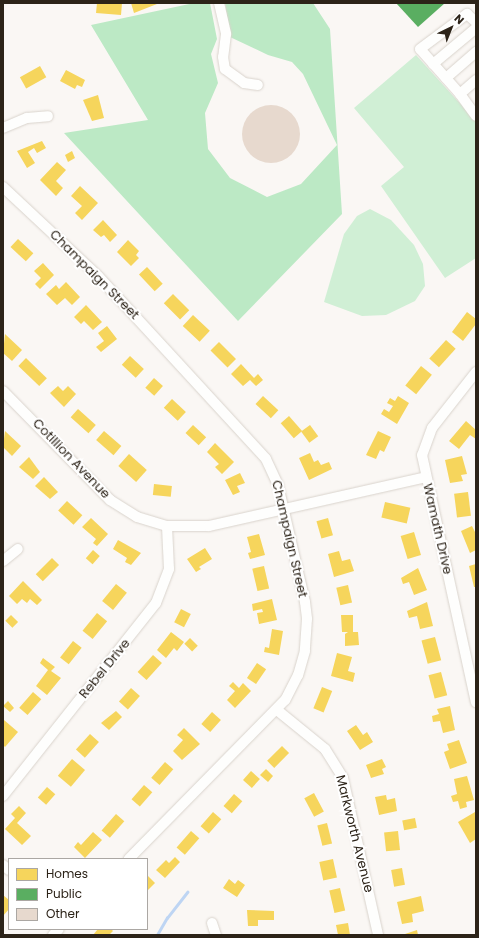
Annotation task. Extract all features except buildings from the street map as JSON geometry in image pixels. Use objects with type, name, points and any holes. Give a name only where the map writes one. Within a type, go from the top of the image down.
[{"type":"street","points":[[219,3],[226,34],[223,57],[226,69],[244,83],[258,85]]},
{"type":"street","points":[[476,22],[468,14],[420,49],[460,94],[476,116]]},
{"type":"street","points":[[433,64],[476,28]]},
{"type":"street","points":[[446,78],[476,52]]},
{"type":"street","points":[[460,94],[476,80]]},
{"type":"street","points":[[3,128],[27,118],[48,116]]},
{"type":"street","name":"Champaign Street","points":[[3,187],[98,276],[257,446],[276,478],[304,602],[307,637],[298,675],[277,710],[130,858]]},
{"type":"street","name":"Wamath Drive","points":[[476,372],[426,438],[422,455],[473,676],[476,702]]},
{"type":"street","name":"Cotillion Avenue","points":[[3,391],[110,500],[137,517],[167,526],[209,526],[426,477]]},
{"type":"street","name":"Rebel Drive","points":[[3,796],[156,603],[169,569],[167,526]]},
{"type":"street","points":[[3,561],[18,549]]},
{"type":"street","name":"Markworth Avenue","points":[[277,710],[324,749],[343,778],[378,935]]},
{"type":"street","points":[[212,923],[216,935]]},
{"type":"green space","points":[[194,3],[210,3],[217,39],[211,54],[218,83],[205,113],[208,149],[230,178],[267,197],[301,184],[337,145],[303,74],[292,62],[268,55],[230,37],[225,3],[313,3],[330,29],[342,214],[238,321],[64,133],[148,120],[91,25]]},
{"type":"green space","points":[[416,55],[476,121],[476,258],[445,278],[381,186],[404,167],[354,108]]},
{"type":"green space","points":[[370,209],[391,220],[414,245],[423,264],[425,286],[415,301],[386,315],[362,316],[324,302],[344,234],[357,216]]},
{"type":"waterway","points":[[157,935],[167,918],[187,892]]}]
